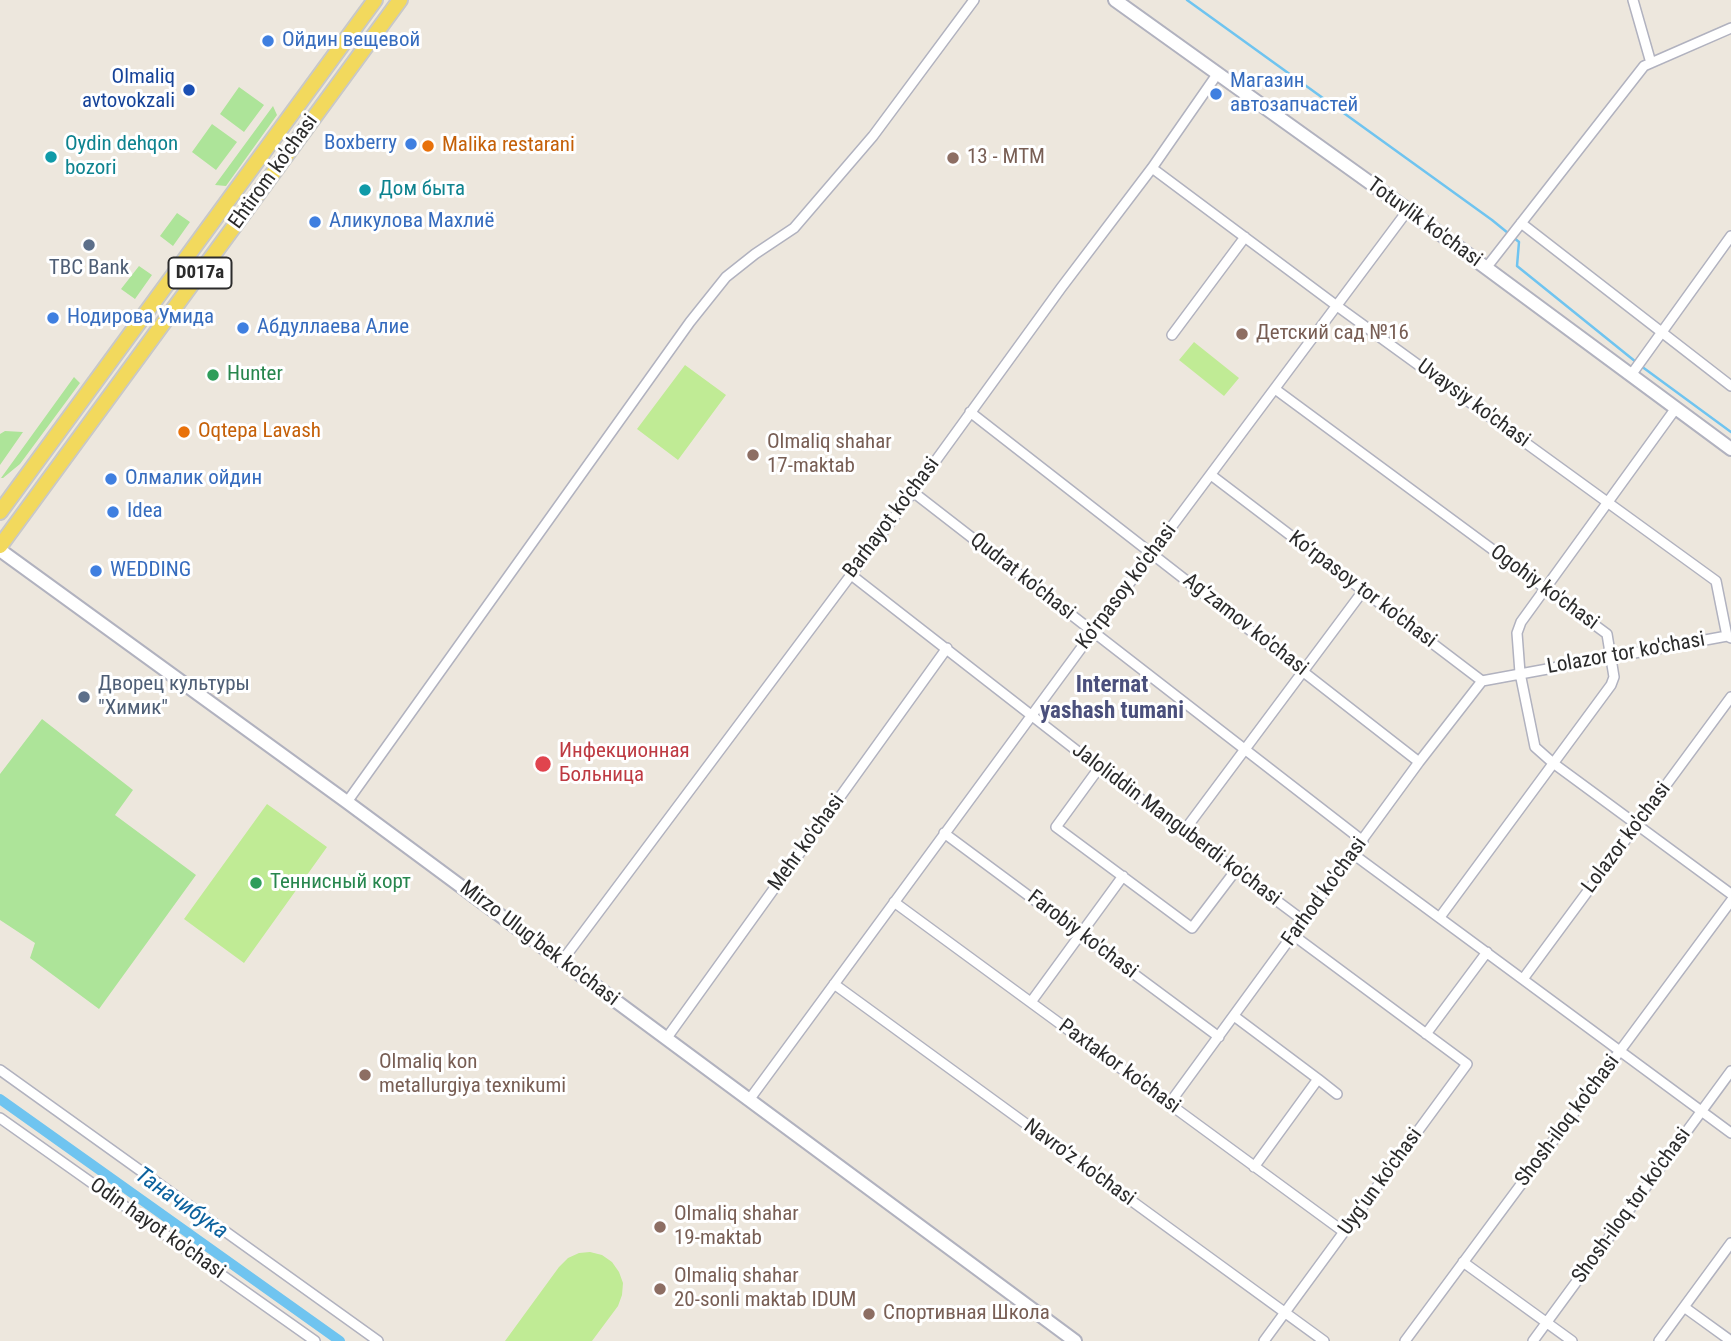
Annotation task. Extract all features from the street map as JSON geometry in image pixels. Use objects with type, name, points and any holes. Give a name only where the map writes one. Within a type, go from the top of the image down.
[{"type":"main road","name":"Ehtirom ko'chasi","points":[[0,512],[375,0]]},
{"type":"main road","name":"Ehtirom ko'chasi","points":[[0,548],[400,0]]},
{"type":"main road","name":"Totuvlik ko'chasi","points":[[1115,0],[1633,372],[1731,449]]},
{"type":"main road","name":"Mirzo Ulug'bek ko'chasi","points":[[0,548],[1075,1341]]},
{"type":"street","points":[[347,802],[690,322],[726,277],[794,228],[873,136],[974,0]]},
{"type":"street","points":[[1633,0],[1651,63]]},
{"type":"street","points":[[1486,268],[1644,66],[1731,28]]},
{"type":"street","name":"Barhayot ko'chasi","points":[[562,961],[913,492],[1152,168],[1218,73]]},
{"type":"street","name":"Uvaysiy ko'chasi","points":[[1152,168],[1336,306],[1716,581],[1729,637]]},
{"type":"street","name":"Ko‘rpasoy ko'chasi","points":[[749,1100],[944,833],[1408,210]]},
{"type":"street","points":[[1519,226],[1731,386]]},
{"type":"street","points":[[1633,372],[1731,236]]},
{"type":"street","points":[[1172,335],[1245,237]]},
{"type":"street","name":"Ogohiy ko'chasi","points":[[1275,388],[1607,634],[1614,677],[1611,685],[1440,917]]},
{"type":"street","points":[[1676,408],[1521,622],[1517,633],[1520,673],[1535,747],[1731,894]]},
{"type":"street","name":"Ag‘zamov ko'chasi","points":[[971,412],[1419,762]]},
{"type":"street","name":"Ko‘rpasoy tor ko'chasi","points":[[1211,475],[1482,681]]},
{"type":"street","name":"Qudrat ko'chasi","points":[[913,492],[1363,841]]},
{"type":"street","name":"Jaloliddin Manguberdi ko'chasi","points":[[850,575],[1099,768],[1304,921]]},
{"type":"street","points":[[1184,831],[1363,591]]},
{"type":"street","name":"Lolazor tor ko'chasi","points":[[1520,673],[1729,637]]},
{"type":"street","name":"Mehr ko'chasi","points":[[666,1039],[947,648]]},
{"type":"street","points":[[1482,681],[1520,673]]},
{"type":"street","name":"Farhod ko'chasi","points":[[1169,1104],[1419,762],[1482,681]]},
{"type":"street","name":"Lolazor ko'chasi","points":[[1523,979],[1731,697]]},
{"type":"street","points":[[1099,768],[1056,827],[1192,928],[1236,870]]},
{"type":"street","name":"Farobiy ko'chasi","points":[[944,833],[1219,1037]]},
{"type":"street","points":[[1353,854],[1731,1133]]},
{"type":"street","points":[[1031,1002],[1123,876]]},
{"type":"street","name":"Shosh-iloq ko'chasi","points":[[1405,1341],[1731,901]]},
{"type":"street","name":"Paxtakor ko'chasi","points":[[894,902],[1344,1233]]},
{"type":"street","name":"Uyg‘un ko'chasi","points":[[1264,1341],[1468,1064],[1293,935]]},
{"type":"street","points":[[1426,1034],[1487,952]]},
{"type":"street","name":"Navro‘z ko'chasi","points":[[834,984],[1324,1341]]},
{"type":"street","points":[[1234,1016],[1337,1094]]},
{"type":"street","name":"Odin hayot ko'chasi","points":[[0,1070],[378,1341]]},
{"type":"street","name":"Shosh-iloq tor ko'chasi","points":[[1533,1341],[1731,1071]]},
{"type":"street","points":[[1254,1167],[1318,1079]]},
{"type":"street","name":"Odin hayot ko'chasi","points":[[0,1118],[315,1341]]},
{"type":"street","points":[[1659,1341],[1731,1242]]},
{"type":"street","points":[[1463,1262],[1572,1341]]},
{"type":"street","points":[[1684,1307],[1731,1341]]},
{"type":"green space","points":[[239,87],[264,105],[244,132],[220,114]]},
{"type":"green space","points":[[273,106],[277,115],[226,186],[215,185]]},
{"type":"green space","points":[[212,124],[237,142],[216,170],[192,152]]},
{"type":"green space","points":[[177,213],[190,222],[173,246],[160,236]]},
{"type":"green space","points":[[139,266],[152,275],[135,299],[121,289]]},
{"type":"green space","points":[[1194,342],[1239,378],[1224,396],[1179,360]]},
{"type":"green space","points":[[685,365],[726,395],[678,460],[637,429]]},
{"type":"green space","points":[[74,377],[80,383],[20,464],[1,478]]},
{"type":"green space","points":[[5,431],[23,432],[0,465],[0,434]]},
{"type":"green space","points":[[42,719],[133,790],[115,815],[196,875],[99,1009],[30,958],[35,943],[0,920],[0,774]]},
{"type":"green space","name":"Теннисный корт","points":[[267,804],[327,847],[244,963],[184,919]]},
{"type":"green space","points":[[590,1252],[602,1255],[612,1262],[623,1283],[618,1306],[592,1341],[505,1341],[559,1267],[568,1258]]},
{"type":"waterway","points":[[1187,0],[1492,220],[1519,242],[1517,266],[1636,362]]},
{"type":"waterway","points":[[1641,366],[1731,432]]},
{"type":"waterway","name":"Таначибука","points":[[0,1099],[340,1341]]},
{"type":"place","name":"Ойдин вещевой","points":[[268,41]]},
{"type":"place","name":"Olmaliq avtovokzali","points":[[189,90]]},
{"type":"place","name":"Магазин автозапчастей","points":[[1216,94]]},
{"type":"place","name":"Boxberry","points":[[411,144]]},
{"type":"place","name":"Malika restarani","points":[[428,146]]},
{"type":"place","name":"Oydin dehqon bozori","points":[[51,157]]},
{"type":"place","name":"13 - MTM","points":[[953,158]]},
{"type":"place","name":"Дом быта","points":[[365,190]]},
{"type":"place","name":"Аликулова Махлиё","points":[[315,222]]},
{"type":"place","name":"TBC Bank","points":[[89,245]]},
{"type":"place","name":"Нодирова Умида","points":[[53,318]]},
{"type":"place","name":"Абдуллаева Алие","points":[[243,328]]},
{"type":"place","name":"Детский сад №16","points":[[1242,334]]},
{"type":"place","name":"Hunter","points":[[213,375]]},
{"type":"place","name":"Oqtepa Lavash","points":[[184,432]]},
{"type":"place","name":"Olmaliq shahar 17-maktab","points":[[753,455]]},
{"type":"place","name":"Олмалик ойдин","points":[[111,479]]},
{"type":"place","name":"Idea","points":[[113,512]]},
{"type":"place","name":"WEDDING","points":[[96,571]]},
{"type":"place","name":"Дворец культуры \"Химик\"","points":[[84,697]]},
{"type":"place","name":"Инфекционная Больница","points":[[543,764]]},
{"type":"place","name":"Теннисный корт","points":[[256,883]]},
{"type":"place","name":"Olmaliq kon metallurgiya texnikumi","points":[[365,1075]]},
{"type":"place","name":"Olmaliq shahar 19-maktab","points":[[660,1227]]},
{"type":"place","name":"Olmaliq shahar 20-sonli maktab IDUM","points":[[660,1289]]},
{"type":"place","name":"Спортивная Школа","points":[[869,1314]]},
{"type":"district","name":"Internat yashash tumani","points":[[1112,699]]}]
